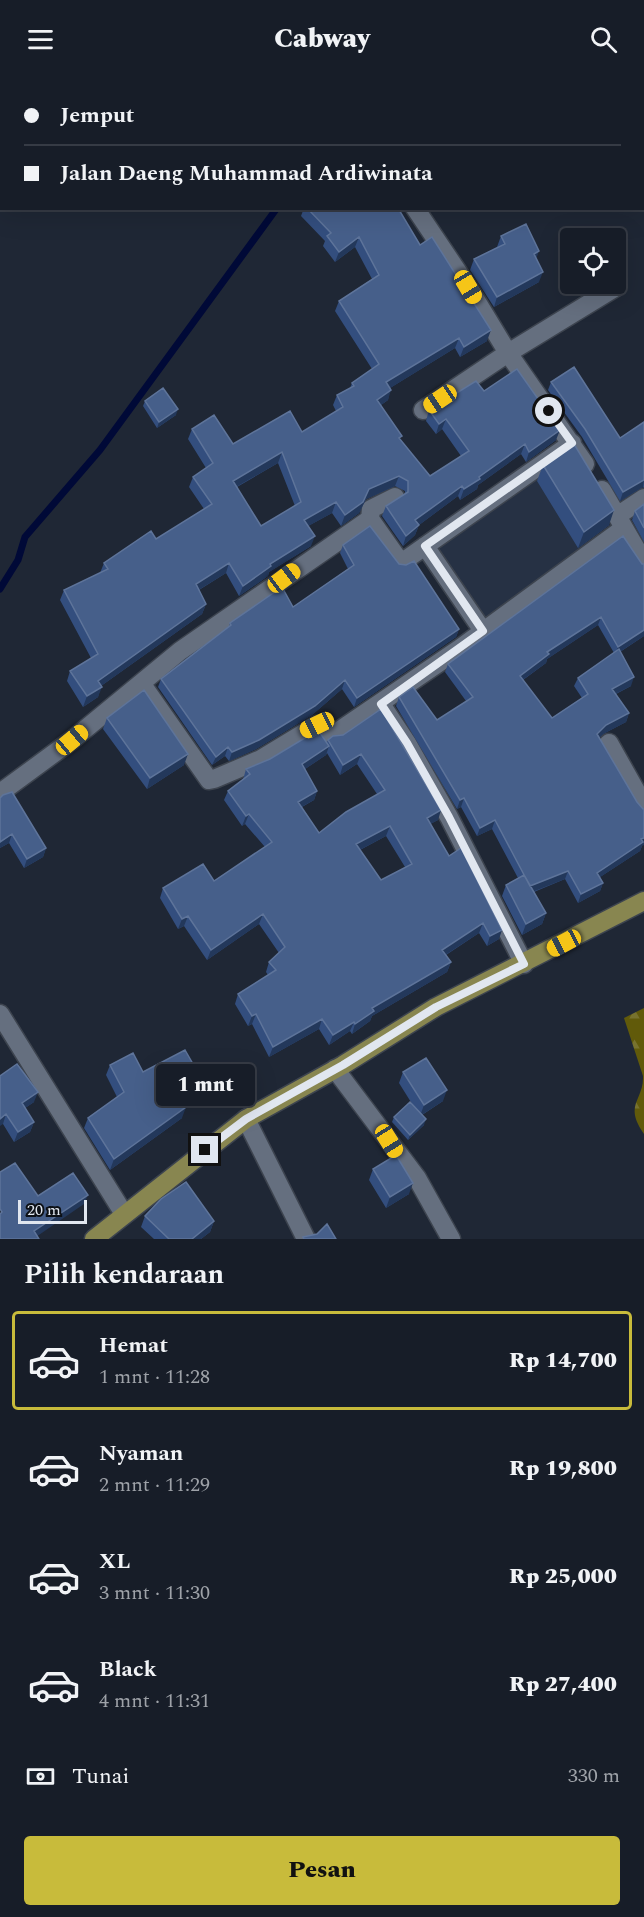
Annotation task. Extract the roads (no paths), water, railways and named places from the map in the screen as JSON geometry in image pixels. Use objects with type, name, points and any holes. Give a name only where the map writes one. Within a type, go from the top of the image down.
[{"type":"main road","points":[[94,1239],[246,1119],[339,1067],[436,1007],[644,901]]},
{"type":"street","points":[[416,210],[468,287],[508,353],[572,443],[644,562]]},
{"type":"street","points":[[423,410],[508,353],[605,294]]},
{"type":"street","points":[[395,497],[371,509],[370,519],[401,562],[572,443]]},
{"type":"street","points":[[141,683],[208,780],[261,759],[317,725],[333,735],[381,704],[483,631],[621,522],[644,498]]},
{"type":"street","points":[[0,793],[72,740],[180,651],[370,519]]},
{"type":"street","points":[[425,546],[483,631]]},
{"type":"street","points":[[381,704],[407,743],[449,817],[524,964]]},
{"type":"street","points":[[609,743],[644,805]]},
{"type":"street","points":[[0,1014],[124,1214]]},
{"type":"street","points":[[339,1067],[378,1109]]},
{"type":"street","points":[[339,1067],[417,1178],[451,1239]]},
{"type":"street","points":[[246,1119],[306,1239]]},
{"type":"waterway","points":[[0,589],[18,560],[25,537],[100,450],[276,210]]}]
